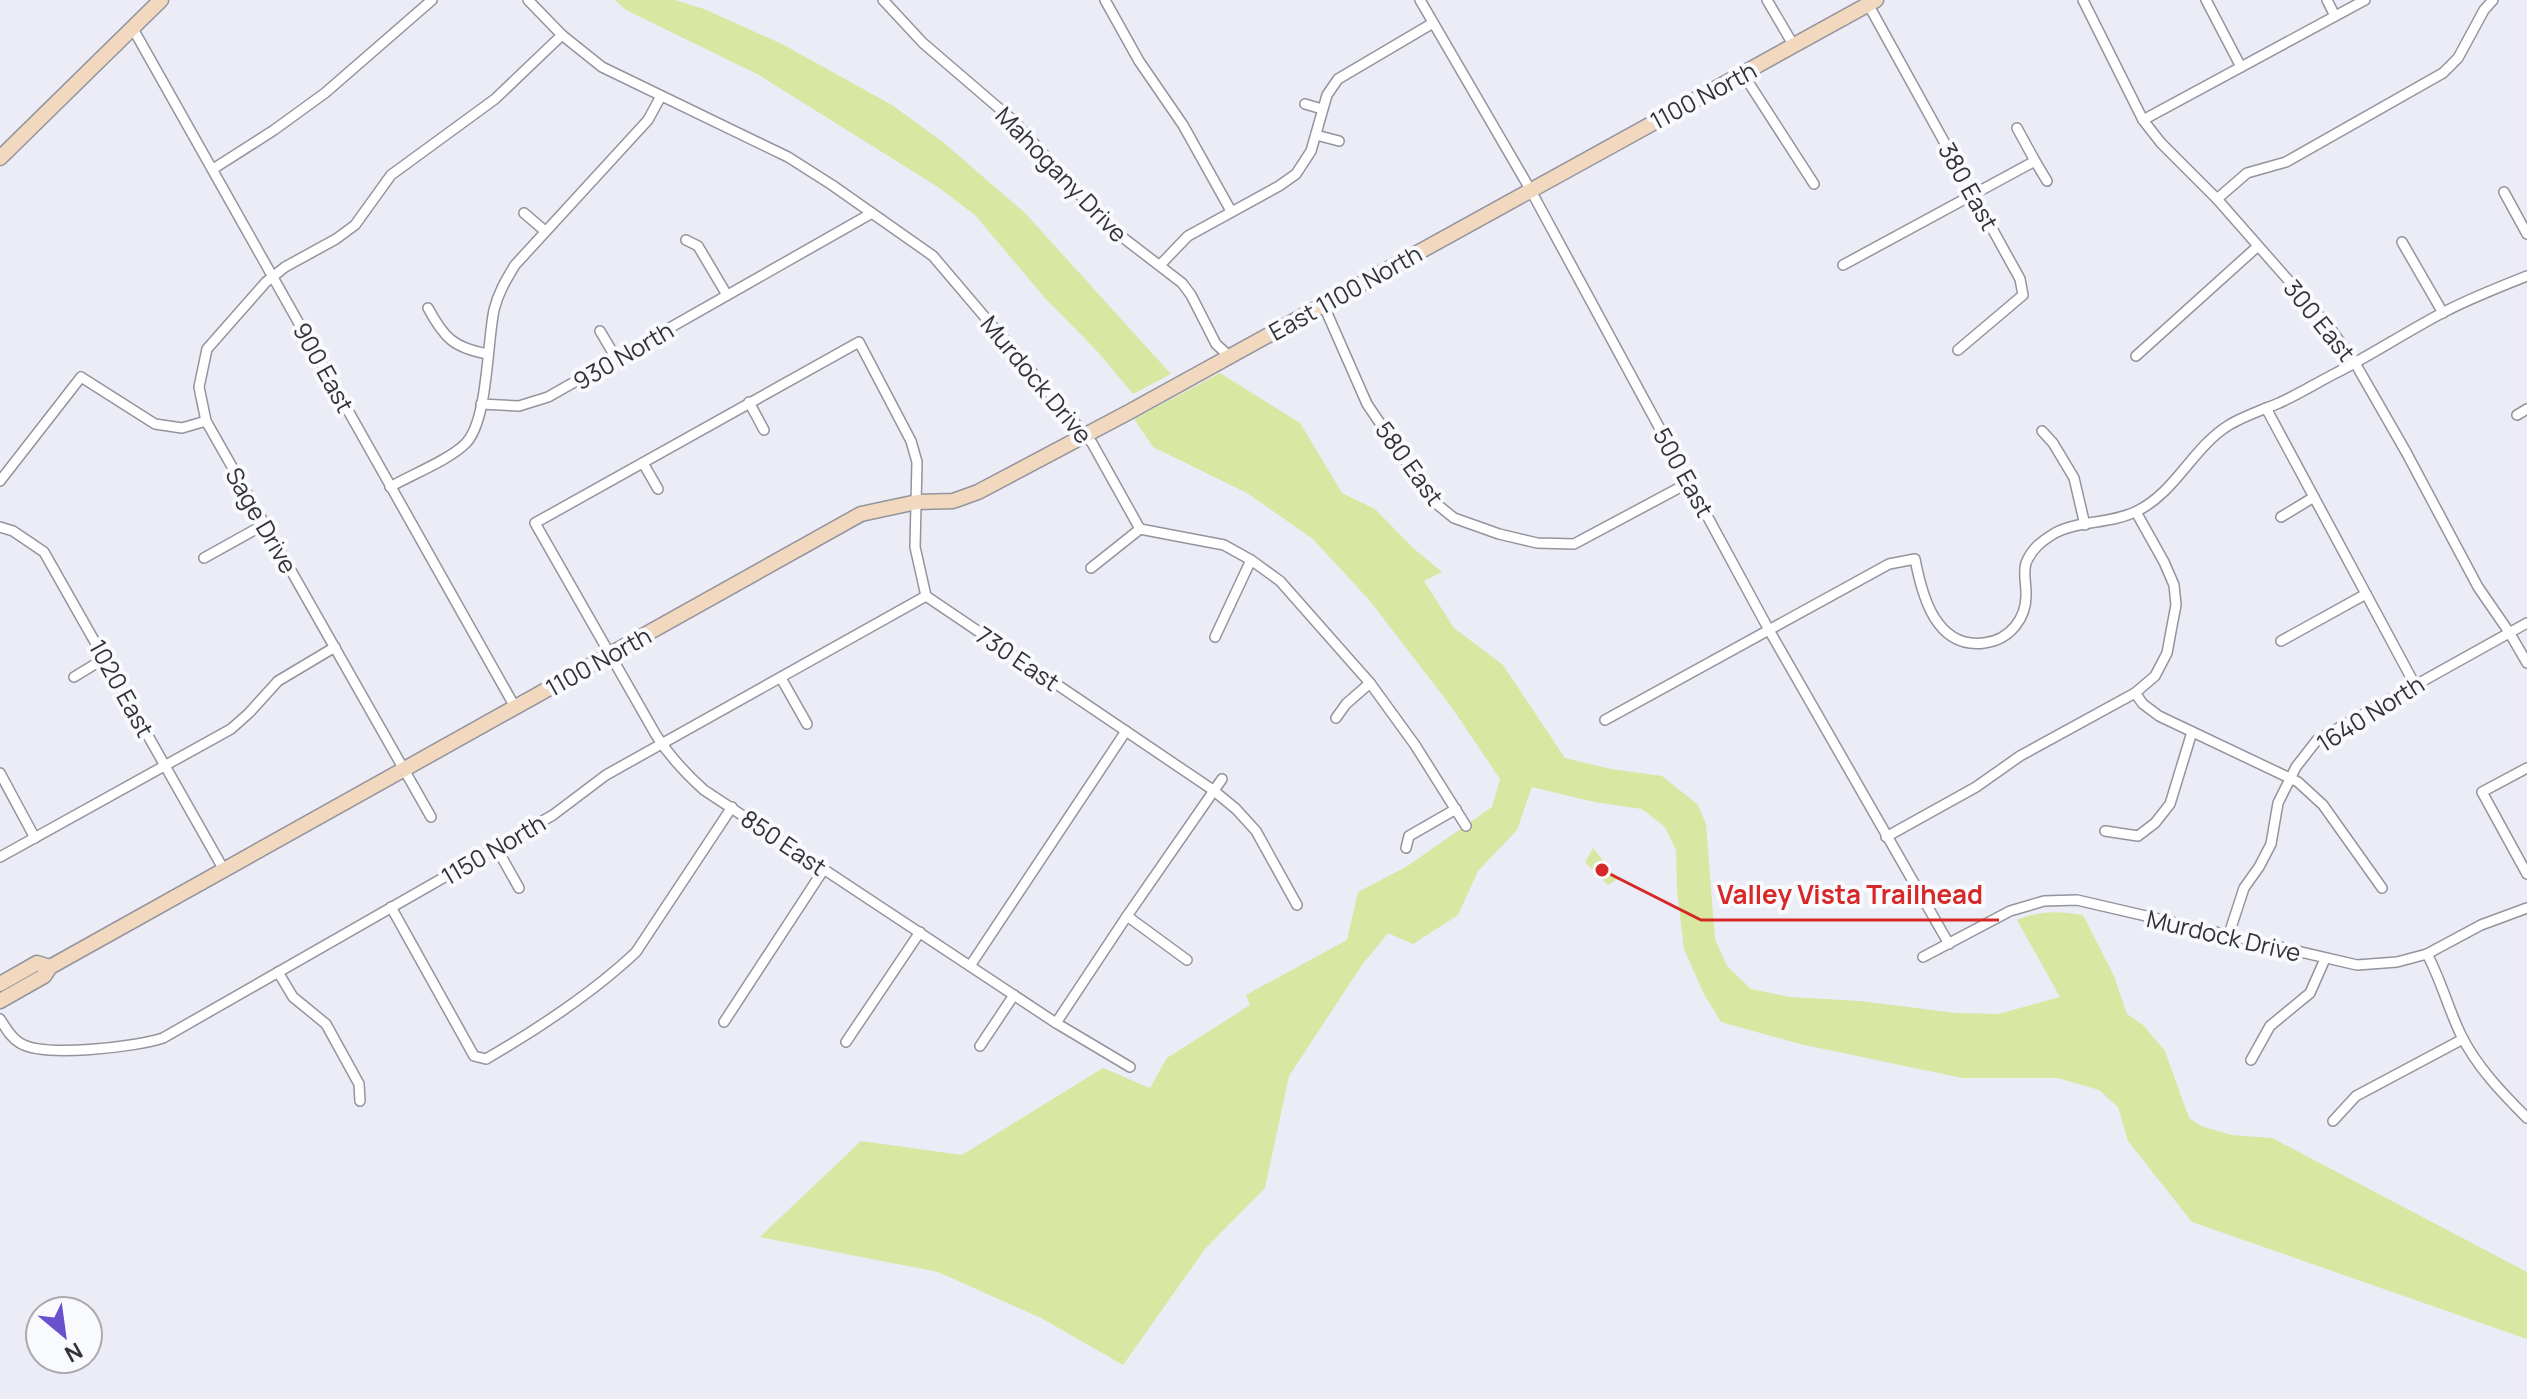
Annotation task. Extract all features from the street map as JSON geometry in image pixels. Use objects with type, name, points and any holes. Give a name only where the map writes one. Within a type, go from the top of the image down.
[{"type":"street","points":[[0,158],[161,0]]},
{"type":"street","points":[[213,169],[325,93],[432,0]]},
{"type":"street","name":"Murdock Drive","points":[[528,0],[562,35],[602,67],[788,157],[933,256],[1092,443],[1140,529]]},
{"type":"street","name":"Mahogany Drive","points":[[883,0],[923,43],[1015,122],[1117,233],[1182,283],[1216,344],[1229,356]]},
{"type":"street","points":[[1105,0],[1139,61],[1183,125],[1231,211]]},
{"type":"street","name":"500 East","points":[[1420,0],[1530,189],[1769,630],[1949,944]]},
{"type":"street","points":[[1767,0],[1794,46]]},
{"type":"street","name":"300 East","points":[[2083,0],[2143,120],[2330,328],[2355,363],[2478,587],[2527,663]]},
{"type":"street","points":[[2206,0],[2241,67]]},
{"type":"street","points":[[2327,0],[2335,16]]},
{"type":"street","points":[[2143,120],[2365,0]]},
{"type":"street","points":[[2217,199],[2247,173],[2286,162],[2443,73],[2458,58],[2484,10],[2493,0]]},
{"type":"street","name":"1100 North","points":[[1530,189],[1872,2]]},
{"type":"street","name":"380 East","points":[[1872,2],[2020,279],[2023,295],[1958,350]]},
{"type":"street","points":[[1160,265],[1188,236],[1296,174],[1308,157],[1331,87],[1343,75],[1433,23]]},
{"type":"street","name":"900 East","points":[[132,27],[515,707]]},
{"type":"street","name":"Sage Drive","points":[[431,817],[206,421],[199,387],[207,349],[273,275],[355,225],[391,175],[495,99],[562,35]]},
{"type":"street","points":[[1743,74],[1814,184]]},
{"type":"street","points":[[390,487],[462,447],[473,434],[500,290],[515,265],[648,120],[661,96]]},
{"type":"street","points":[[1305,104],[1322,109]]},
{"type":"street","points":[[2017,128],[2047,181]]},
{"type":"street","points":[[1316,135],[1339,141]]},
{"type":"street","points":[[1843,265],[2035,161]]},
{"type":"street","name":"East 1100 North","points":[[1160,394],[1530,189]]},
{"type":"street","points":[[2504,192],[2527,234]]},
{"type":"street","points":[[524,213],[545,231]]},
{"type":"street","name":"930 North","points":[[481,404],[519,406],[536,402],[872,213]]},
{"type":"street","points":[[686,240],[698,246],[727,295]]},
{"type":"street","points":[[2402,242],[2443,313]]},
{"type":"street","points":[[2136,356],[2258,246]]},
{"type":"street","points":[[1605,720],[1889,564],[1915,559],[1933,619],[1953,638],[1982,644],[1997,640],[2011,632],[2026,606],[2026,563],[2038,543],[2062,530],[2136,512],[2169,488],[2204,445],[2229,425],[2355,363],[2443,313],[2527,276]]},
{"type":"street","name":"580 East","points":[[1323,304],[1367,404],[1433,501],[1454,518],[1537,543],[1574,544],[1690,482]]},
{"type":"street","points":[[428,308],[437,326],[454,343],[470,351],[488,354]]},
{"type":"street","points":[[600,331],[616,358]]},
{"type":"street","points":[[658,489],[643,463],[859,342],[911,441],[917,462],[915,547],[926,596]]},
{"type":"street","points":[[0,481],[81,377],[155,424],[182,428],[206,421]]},
{"type":"street","name":"1100 North","points":[[0,1001],[44,976],[50,967],[861,514],[917,502],[953,501],[978,492],[1160,394]]},
{"type":"street","points":[[749,402],[764,430]]},
{"type":"street","points":[[2266,408],[2415,685]]},
{"type":"street","points":[[2517,415],[2527,409]]},
{"type":"street","points":[[2042,431],[2074,478],[2085,525]]},
{"type":"street","name":"850 East","points":[[643,463],[535,523],[662,744],[684,773],[704,790],[1056,1023],[1130,1067]]},
{"type":"street","points":[[2281,517],[2314,497]]},
{"type":"street","points":[[1886,837],[1976,787],[2020,756],[2135,693],[2155,676],[2167,653],[2176,605],[2174,585],[2136,512]]},
{"type":"street","points":[[204,558],[265,524]]},
{"type":"street","name":"1020 East","points":[[0,527],[13,531],[44,552],[224,870]]},
{"type":"street","points":[[1091,568],[1140,529],[1224,545],[1251,560],[1280,581],[1370,683],[1415,745],[1466,826]]},
{"type":"street","points":[[1215,637],[1251,560]]},
{"type":"street","points":[[2281,641],[2366,594]]},
{"type":"street","name":"1150 North","points":[[0,1019],[9,1034],[20,1043],[44,1051],[143,1045],[163,1038],[553,815],[606,775],[926,596]]},
{"type":"street","name":"730 East","points":[[926,596],[1213,790],[1236,809],[1256,831],[1297,905]]},
{"type":"street","name":"1640 North","points":[[2228,937],[2244,888],[2271,844],[2278,803],[2296,767],[2317,740],[2527,623]]},
{"type":"street","points":[[0,857],[231,729],[278,681],[335,647]]},
{"type":"street","points":[[74,677],[105,658]]},
{"type":"street","points":[[781,678],[807,724]]},
{"type":"street","points":[[1336,718],[1346,704],[1370,683]]},
{"type":"street","points":[[2135,693],[2143,704],[2159,716],[2292,778],[2323,805],[2382,888]]},
{"type":"street","points":[[970,966],[1126,731]]},
{"type":"street","points":[[2105,831],[2138,836],[2155,823],[2170,804],[2192,732]]},
{"type":"street","points":[[2527,768],[2482,792],[2527,874]]},
{"type":"street","points":[[0,773],[35,838]]},
{"type":"street","points":[[1056,1023],[1222,779]]},
{"type":"street","points":[[391,907],[474,1056],[486,1059],[512,1045],[636,952],[732,807]]},
{"type":"street","points":[[1406,848],[1409,836],[1456,809]]},
{"type":"street","points":[[496,847],[519,888]]},
{"type":"street","points":[[724,1022],[824,869]]},
{"type":"street","name":"Murdock Drive","points":[[1923,957],[2010,911],[2044,901],[2077,900],[2357,965],[2397,962],[2427,954],[2481,925],[2527,908]]},
{"type":"street","points":[[1127,916],[1187,960]]},
{"type":"street","points":[[846,1042],[920,932]]},
{"type":"street","points":[[2427,954],[2438,973],[2463,1039],[2491,1081],[2527,1118]]},
{"type":"street","points":[[2251,1060],[2270,1026],[2310,993],[2325,959]]},
{"type":"street","name":"1100 North","points":[[0,984],[37,963],[50,967]]},
{"type":"street","points":[[278,972],[293,997],[326,1024],[359,1084],[360,1101]]},
{"type":"street","points":[[980,1046],[1014,995]]},
{"type":"street","points":[[2333,1121],[2356,1096],[2463,1039]]},
{"type":"green space","points":[[615,0],[675,0],[704,9],[782,44],[892,105],[944,143],[1025,213],[1171,374],[1133,394],[1096,350],[1044,297],[975,215],[938,187],[759,75],[626,10]]},
{"type":"green space","points":[[1220,373],[1300,423],[1342,493],[1375,509],[1442,572],[1424,581],[1454,628],[1503,665],[1565,758],[1611,769],[1662,776],[1698,805],[1706,824],[1715,939],[1727,966],[1751,989],[1790,997],[1860,1001],[1956,1013],[1998,1014],[2060,997],[2017,920],[2050,912],[2083,915],[2114,976],[2127,1014],[2143,1025],[2165,1051],[2189,1118],[2201,1126],[2232,1135],[2272,1138],[2527,1272],[2527,1339],[2192,1222],[2128,1141],[2118,1107],[2099,1090],[2058,1078],[1962,1078],[1800,1044],[1721,1022],[1704,994],[1684,949],[1676,850],[1665,827],[1642,809],[1594,802],[1532,787],[1517,830],[1478,871],[1458,915],[1413,944],[1388,933],[1362,965],[1289,1076],[1265,1188],[1205,1249],[1123,1365],[1041,1318],[938,1272],[760,1237],[861,1141],[962,1155],[1103,1068],[1150,1088],[1167,1058],[1250,1005],[1246,995],[1347,940],[1358,892],[1406,867],[1492,807],[1500,779],[1450,705],[1370,601],[1313,539],[1247,493],[1153,447],[1134,419]]},
{"type":"green space","points":[[1593,848],[1618,879],[1608,885],[1585,862]]},
{"type":"place","name":"Valley Vista Trailhead","points":[[1602,870]]}]
